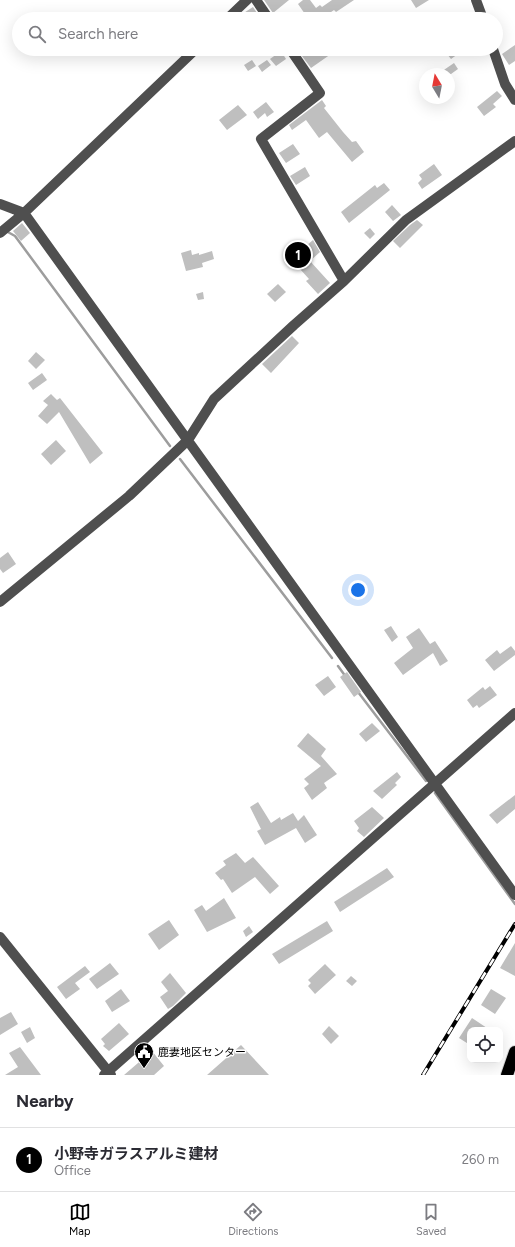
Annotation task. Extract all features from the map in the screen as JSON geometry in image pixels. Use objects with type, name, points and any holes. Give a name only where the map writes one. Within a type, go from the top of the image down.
[{"type":"highway","points":[[508,1075],[515,1052]]},
{"type":"street","points":[[234,12],[247,0]]},
{"type":"street","points":[[256,0],[264,12]]},
{"type":"street","points":[[476,0],[480,12]]},
{"type":"street","points":[[0,233],[24,213],[189,56]]},
{"type":"street","points":[[295,56],[320,93],[261,138],[344,281]]},
{"type":"street","points":[[495,56],[504,84],[515,100]]},
{"type":"street","points":[[0,602],[130,496],[188,440],[214,398],[344,281],[406,220],[515,141]]},
{"type":"street","points":[[0,204],[24,213],[515,895]]},
{"type":"street","points":[[2,944],[107,1074],[515,713]]},
{"type":"street","points":[[508,1075],[515,1069]]},
{"type":"building","points":[[264,0],[289,0],[274,12],[272,12]]},
{"type":"building","points":[[303,0],[310,0],[316,8],[320,5],[322,7],[332,0],[354,0],[336,12],[334,10],[331,12],[304,12],[298,4]]},
{"type":"building","points":[[411,0],[429,0],[416,8]]},
{"type":"building","points":[[253,7],[256,12],[245,12]]},
{"type":"building","points":[[515,45],[515,61],[509,65],[503,53]]},
{"type":"building","points":[[274,56],[284,56],[286,59],[276,66],[270,59]]},
{"type":"building","points":[[302,56],[328,56],[311,68]]},
{"type":"building","points":[[252,60],[256,66],[248,71],[244,65]]},
{"type":"building","points":[[267,60],[271,65],[262,72],[258,66]]},
{"type":"building","points":[[454,63],[458,69],[455,71],[455,68],[447,68]]},
{"type":"building","points":[[497,91],[502,96],[493,104],[496,107],[484,116],[477,107]]},
{"type":"building","points":[[322,100],[326,106],[324,108],[343,132],[352,142],[356,141],[364,152],[352,162],[327,132],[319,138],[306,120],[292,130],[289,125]]},
{"type":"building","points":[[266,102],[274,112],[267,117],[265,113],[258,119],[253,112]]},
{"type":"building","points":[[238,105],[247,115],[227,130],[219,120]]},
{"type":"building","points":[[293,144],[300,154],[286,163],[279,153]]},
{"type":"building","points":[[434,164],[442,175],[422,189],[418,183],[422,179],[419,175]]},
{"type":"building","points":[[305,167],[310,176],[296,185],[290,176]]},
{"type":"building","points":[[384,183],[390,190],[349,223],[341,212],[375,185],[377,188]]},
{"type":"building","points":[[392,205],[401,215],[393,221],[385,212]]},
{"type":"building","points":[[417,220],[423,225],[400,248],[393,241]]},
{"type":"building","points":[[22,223],[30,233],[21,241],[13,231]]},
{"type":"building","points":[[370,228],[375,234],[370,239],[364,233]]},
{"type":"building","points":[[313,240],[320,252],[310,261],[330,283],[318,294],[306,281],[309,279],[291,259]]},
{"type":"building","points":[[191,250],[192,255],[199,253],[199,255],[212,251],[214,259],[202,263],[203,267],[186,271],[181,253]]},
{"type":"building","points":[[278,284],[286,292],[275,302],[267,294]]},
{"type":"building","points":[[203,292],[204,299],[198,300],[196,294]]},
{"type":"building","points":[[292,336],[299,343],[271,373],[262,364]]},
{"type":"building","points":[[36,352],[45,360],[36,369],[28,361]]},
{"type":"building","points":[[42,373],[47,380],[33,390],[28,383]]},
{"type":"building","points":[[51,394],[57,400],[60,398],[103,453],[90,464],[59,412],[47,424],[38,416],[48,405],[43,401]]},
{"type":"building","points":[[56,440],[66,451],[51,465],[41,454]]},
{"type":"building","points":[[8,552],[16,564],[3,573],[0,569],[0,558]]},
{"type":"building","points":[[391,626],[398,637],[392,642],[384,630]]},
{"type":"building","points":[[419,628],[430,644],[435,641],[448,661],[440,666],[433,653],[403,675],[394,663],[413,648],[406,637]]},
{"type":"building","points":[[511,646],[515,651],[515,655],[494,671],[485,660],[497,650],[500,654]]},
{"type":"building","points":[[347,672],[361,692],[354,697],[340,677]]},
{"type":"building","points":[[328,676],[336,687],[324,696],[315,685]]},
{"type":"building","points":[[490,686],[497,695],[479,708],[477,705],[473,708],[467,700],[483,687],[485,690]]},
{"type":"building","points":[[372,723],[380,731],[366,742],[359,734]]},
{"type":"building","points":[[308,733],[326,749],[321,756],[337,774],[324,783],[327,788],[312,800],[304,788],[309,784],[304,779],[321,766],[297,746]]},
{"type":"building","points":[[397,772],[401,777],[395,783],[397,785],[382,799],[373,791]]},
{"type":"building","points":[[515,795],[515,809],[497,824],[489,815]]},
{"type":"building","points":[[258,802],[271,823],[280,817],[281,820],[293,813],[298,821],[304,815],[317,835],[305,843],[296,828],[265,845],[257,831],[261,829],[250,807]]},
{"type":"building","points":[[372,807],[384,818],[364,837],[357,831],[359,828],[354,821]]},
{"type":"building","points":[[236,853],[245,863],[253,857],[279,886],[270,894],[255,877],[232,893],[223,879],[221,880],[215,873],[226,865],[223,861]]},
{"type":"building","points":[[387,868],[394,877],[340,912],[334,902]]},
{"type":"building","points":[[224,898],[236,918],[207,932],[194,910],[202,905],[206,911]]},
{"type":"building","points":[[169,920],[179,935],[159,950],[148,934]]},
{"type":"building","points":[[327,921],[333,931],[279,964],[272,954]]},
{"type":"building","points":[[249,926],[253,932],[246,937],[243,931]]},
{"type":"building","points":[[515,943],[515,976],[500,968]]},
{"type":"building","points":[[110,963],[119,974],[97,989],[89,979]]},
{"type":"building","points":[[325,964],[336,975],[315,994],[308,986],[311,983],[308,980]]},
{"type":"building","points":[[85,966],[90,972],[75,983],[80,989],[66,999],[57,987]]},
{"type":"building","points":[[170,973],[186,993],[168,1009],[160,997],[168,991],[161,982]]},
{"type":"building","points":[[351,976],[357,981],[352,986],[346,981]]},
{"type":"building","points":[[121,989],[130,1001],[112,1012],[105,1001]]},
{"type":"building","points":[[491,989],[506,998],[495,1014],[481,1005]]},
{"type":"building","points":[[11,1012],[18,1024],[0,1035],[0,1018]]},
{"type":"building","points":[[472,1018],[486,1027],[467,1027],[467,1043],[459,1038]]},
{"type":"building","points":[[119,1023],[129,1034],[109,1051],[103,1046],[105,1044],[101,1039]]},
{"type":"building","points":[[329,1026],[339,1036],[331,1044],[322,1034]]},
{"type":"building","points":[[30,1027],[35,1038],[27,1043],[21,1032]]},
{"type":"building","points":[[241,1045],[269,1075],[207,1075]]},
{"type":"building","points":[[20,1047],[41,1075],[5,1075],[18,1067],[9,1053]]},
{"type":"building","points":[[152,1051],[164,1066],[154,1075],[124,1075]]},
{"type":"waterway","points":[[6,231],[15,236],[170,446]]},
{"type":"waterway","points":[[180,459],[332,658]]},
{"type":"waterway","points":[[338,666],[346,677]]},
{"type":"waterway","points":[[358,692],[426,781]]},
{"type":"waterway","points":[[435,793],[515,904]]},
{"type":"railway","points":[[423,1075],[515,924]]},
{"type":"place","name":"小野寺ガラスアルミ建材","points":[[298,255]]},
{"type":"place","name":"鹿妻地区センター","points":[[144,1069]]}]
